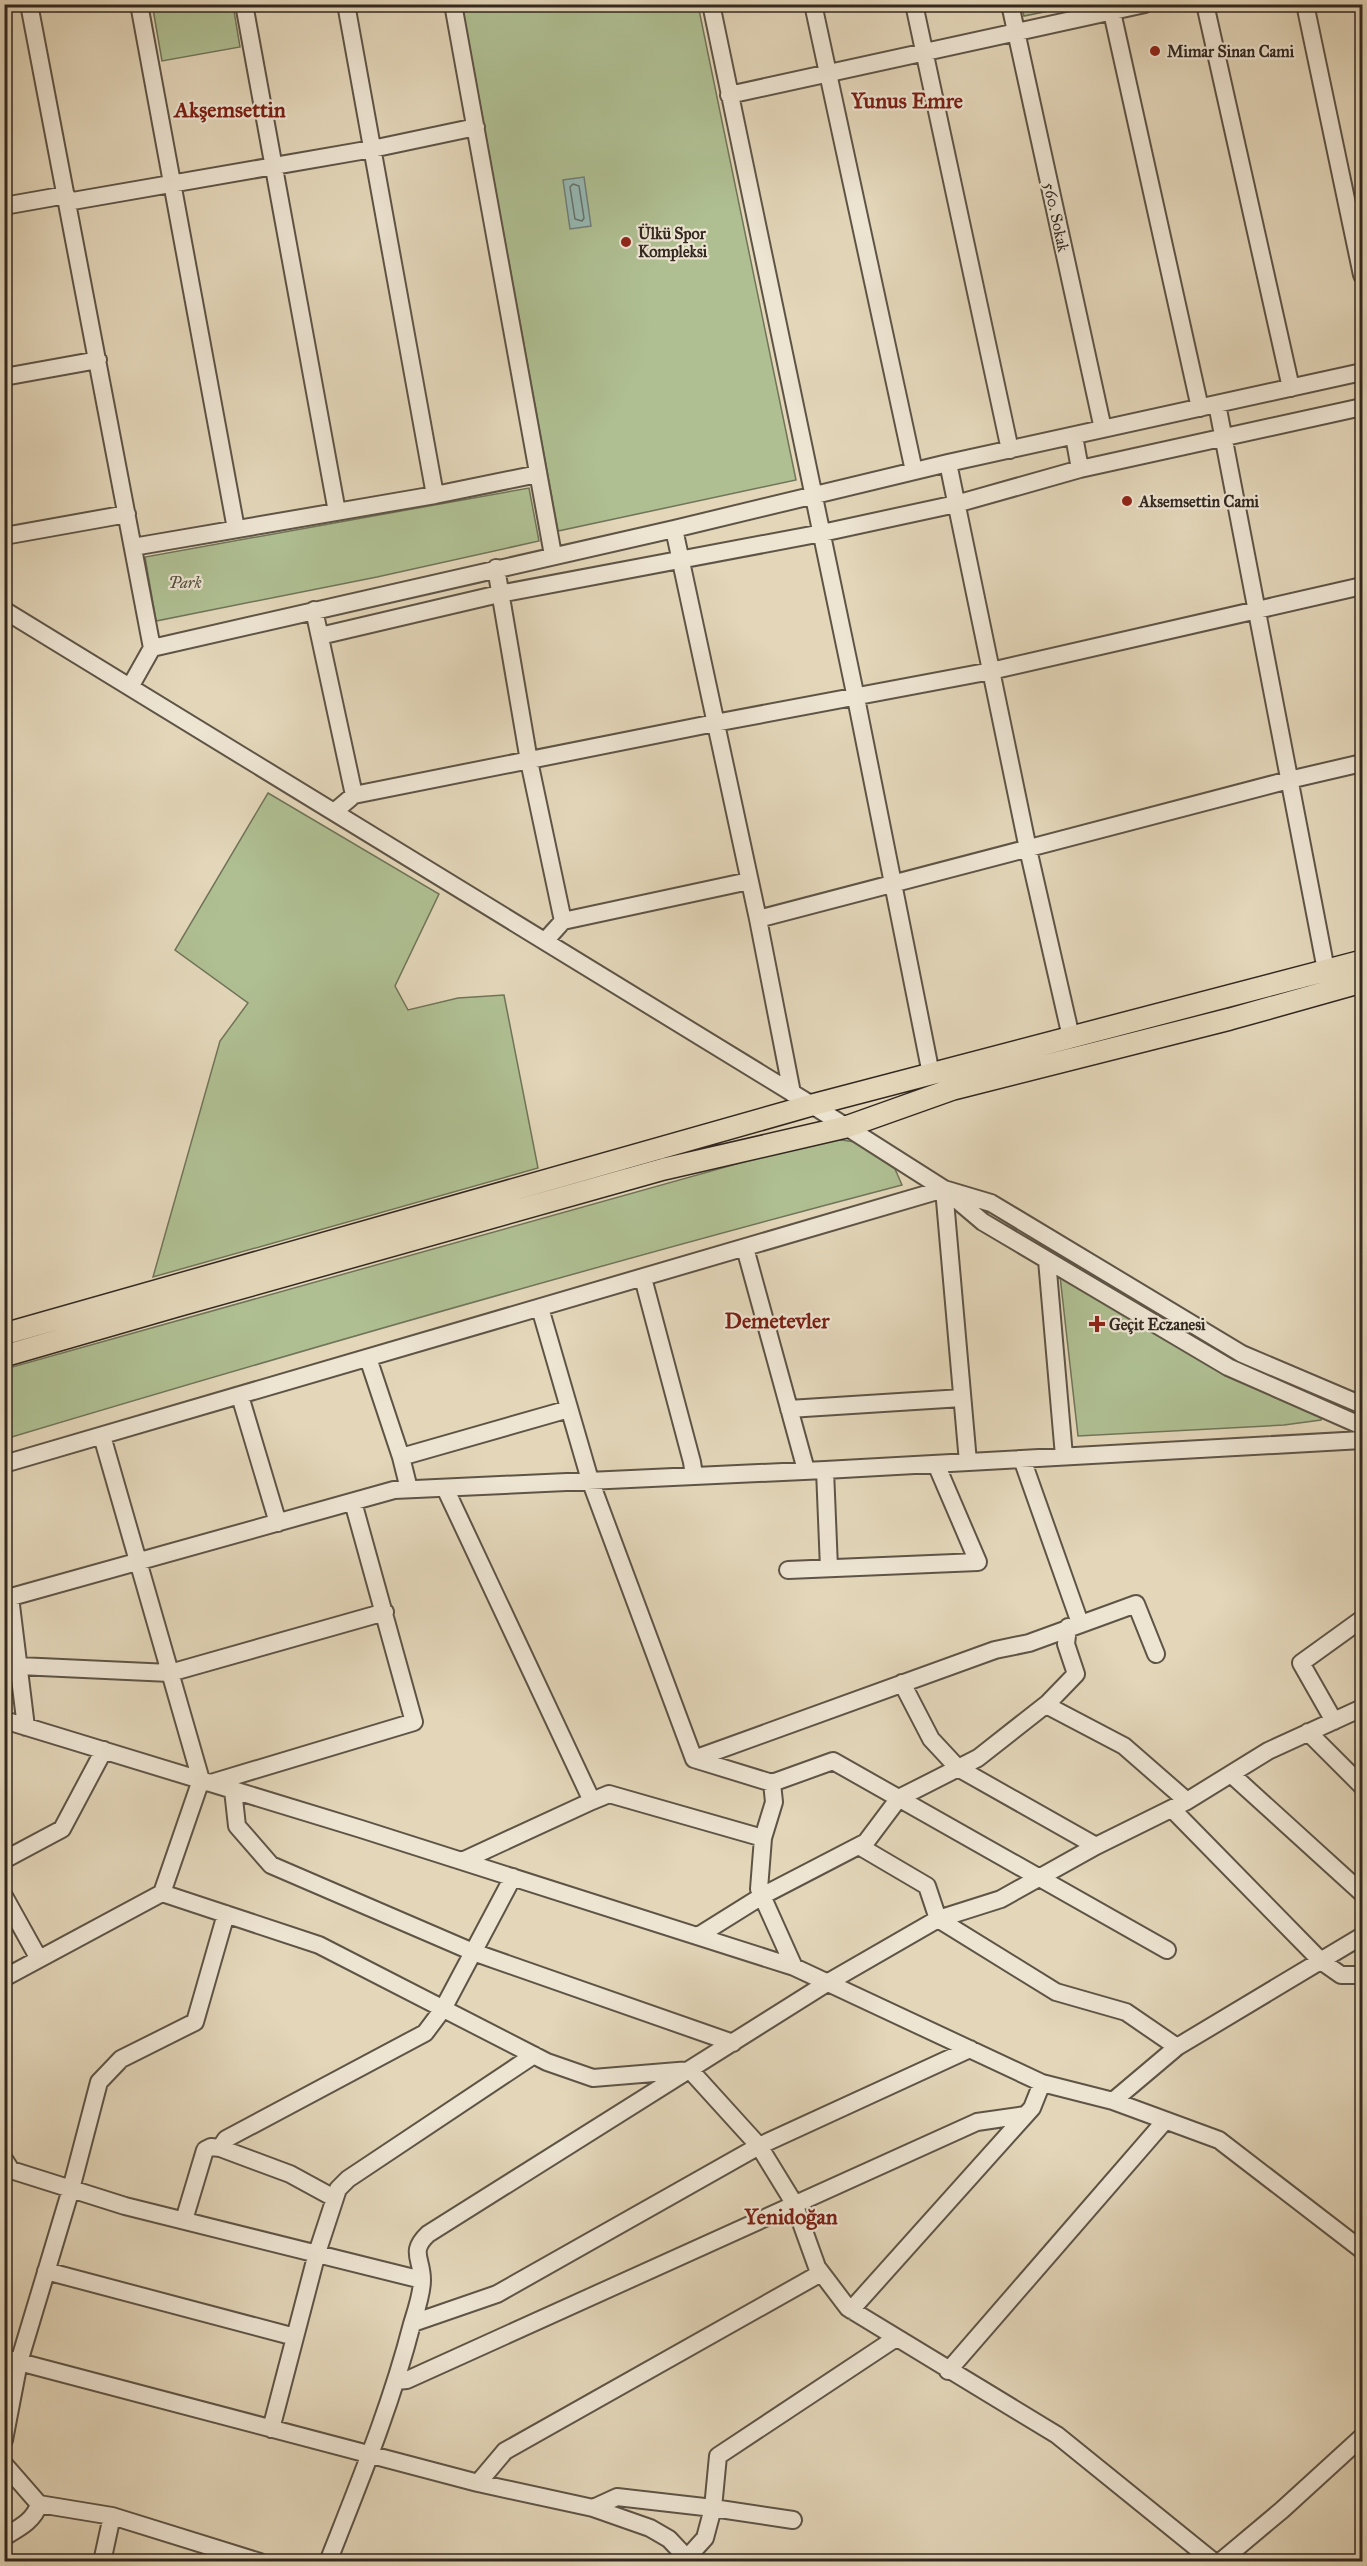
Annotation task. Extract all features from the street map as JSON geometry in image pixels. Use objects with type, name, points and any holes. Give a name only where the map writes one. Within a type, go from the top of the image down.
[{"type":"main road","points":[[4,1334],[812,1105],[1362,961]]},
{"type":"main road","points":[[4,1356],[664,1169],[846,1127],[952,1089],[1230,1019],[1362,982]]},
{"type":"street","points":[[29,4],[152,648],[130,687]]},
{"type":"street","points":[[139,4],[236,529]]},
{"type":"street","points":[[244,4],[337,512]]},
{"type":"street","points":[[346,4],[435,495]]},
{"type":"street","points":[[453,4],[553,555]]},
{"type":"street","points":[[711,4],[856,698],[931,1074]]},
{"type":"street","points":[[813,4],[914,471]]},
{"type":"street","points":[[914,4],[1010,450]]},
{"type":"street","name":"560. Sokak","points":[[1010,4],[1103,429]]},
{"type":"street","points":[[729,95],[1145,4]]},
{"type":"street","points":[[1205,4],[1291,388]]},
{"type":"street","points":[[1305,4],[1362,275]]},
{"type":"street","points":[[1112,12],[1200,408]]},
{"type":"street","points":[[4,206],[173,184],[476,127]]},
{"type":"street","points":[[4,377],[98,360]]},
{"type":"street","points":[[152,648],[674,529],[948,463],[1362,374]]},
{"type":"street","points":[[1217,404],[1326,970]]},
{"type":"street","points":[[320,636],[499,594],[822,533],[957,504],[1080,469],[1362,407]]},
{"type":"street","points":[[1074,436],[1080,469]]},
{"type":"street","points":[[948,463],[1028,849],[1071,1037]]},
{"type":"street","points":[[133,547],[435,495],[538,474]]},
{"type":"street","points":[[4,536],[127,514]]},
{"type":"street","points":[[674,529],[758,920],[792,1093]]},
{"type":"street","points":[[496,568],[529,761],[563,921]]},
{"type":"street","points":[[334,812],[354,795],[715,723],[991,672],[1362,586]]},
{"type":"street","points":[[4,610],[812,1105],[944,1189],[983,1222],[1228,1367],[1362,1426]]},
{"type":"street","points":[[314,610],[354,795]]},
{"type":"street","points":[[758,920],[1289,780],[1362,763]]},
{"type":"street","points":[[545,941],[563,921],[749,881]]},
{"type":"street","points":[[944,1189],[968,1462]]},
{"type":"street","points":[[4,1464],[944,1189],[990,1203],[1242,1354],[1362,1405]]},
{"type":"street","points":[[745,1248],[806,1470]]},
{"type":"street","points":[[1047,1260],[1064,1456]]},
{"type":"street","points":[[643,1278],[694,1476]]},
{"type":"street","points":[[540,1308],[590,1480],[694,1759]]},
{"type":"street","points":[[368,1358],[401,1457],[409,1489]]},
{"type":"street","points":[[240,1396],[278,1523]]},
{"type":"street","points":[[789,1409],[962,1398]]},
{"type":"street","points":[[401,1457],[569,1409]]},
{"type":"street","points":[[4,1978],[162,1893],[206,1782],[170,1673],[102,1436]]},
{"type":"street","points":[[26,1727],[19,1666],[7,1598],[394,1490],[825,1470],[1362,1440]]},
{"type":"street","points":[[698,1936],[762,1896],[866,1842],[899,1798],[978,1758],[1046,1705],[1076,1674],[1066,1644],[1074,1625],[1022,1459]]},
{"type":"street","points":[[788,1570],[978,1562],[936,1464]]},
{"type":"street","points":[[825,1470],[828,1568]]},
{"type":"street","points":[[445,1488],[591,1802]]},
{"type":"street","points":[[206,1782],[414,1722],[353,1502]]},
{"type":"street","points":[[694,1759],[995,1650],[1029,1643],[1136,1604],[1156,1654]]},
{"type":"street","points":[[19,1666],[170,1673],[385,1612]]},
{"type":"street","points":[[1334,1721],[1301,1663],[1362,1619]]},
{"type":"street","points":[[902,1683],[931,1739],[958,1768],[1095,1846]]},
{"type":"street","points":[[1046,1705],[1124,1746],[1322,1962],[1341,1975],[1362,1975]]},
{"type":"street","points":[[328,2562],[396,2381],[413,2323],[422,2280],[417,2252],[418,2244],[428,2234],[827,1983],[939,1919],[1001,1899],[1095,1846],[1180,1805],[1268,1751],[1362,1708]]},
{"type":"street","points":[[4,1720],[462,1861],[794,1967],[1042,2083],[1113,2101],[1164,2122],[1219,2140],[1362,2250]]},
{"type":"street","points":[[1308,1732],[1362,1786]]},
{"type":"street","points":[[4,1860],[62,1829],[104,1750]]},
{"type":"street","points":[[694,1759],[772,1783],[833,1761],[1167,1950]]},
{"type":"street","points":[[1231,1774],[1362,1893]]},
{"type":"street","points":[[772,1783],[774,1802],[763,1838],[759,1889],[794,1967]]},
{"type":"street","points":[[233,1790],[237,1826],[271,1864],[473,1952],[733,2043]]},
{"type":"street","points":[[462,1861],[609,1794],[763,1838]]},
{"type":"street","points":[[859,1845],[927,1886],[939,1919],[1056,1992],[1126,2013],[1177,2047]]},
{"type":"street","points":[[220,2148],[226,2139],[425,2033],[443,2009],[513,1877]]},
{"type":"street","points":[[162,1893],[319,1945],[534,2055],[592,2078],[690,2070]]},
{"type":"street","points":[[4,1896],[39,1959]]},
{"type":"street","points":[[4,2440],[12,2360],[46,2271],[71,2189],[99,2082],[121,2058],[195,2022],[226,1914]]},
{"type":"street","points":[[1113,2101],[1177,2047],[1362,1936]]},
{"type":"street","points":[[413,2323],[497,2294],[759,2146],[970,2049]]},
{"type":"street","points":[[271,2428],[316,2253],[338,2188],[348,2179],[534,2055]]},
{"type":"street","points":[[690,2070],[759,2146],[794,2203],[817,2267],[851,2310],[948,2371],[1058,2435],[1214,2562]]},
{"type":"street","points":[[851,2310],[1032,2108],[1042,2083]]},
{"type":"street","points":[[396,2381],[406,2380],[977,2122],[1025,2115]]},
{"type":"street","points":[[948,2371],[1164,2122]]},
{"type":"street","points":[[184,2220],[205,2151],[211,2147],[220,2148],[290,2174],[334,2198]]},
{"type":"street","points":[[4,2159],[11,2170],[125,2206],[422,2280]]},
{"type":"street","points":[[46,2271],[295,2337]]},
{"type":"street","points":[[478,2483],[505,2451],[821,2273]]},
{"type":"street","points":[[12,2360],[478,2483],[593,2508],[650,2528],[669,2539],[686,2560],[705,2538],[713,2508],[718,2456],[896,2338]]},
{"type":"street","points":[[1220,2562],[1282,2510],[1362,2437]]},
{"type":"street","points":[[4,2464],[39,2504],[112,2516],[260,2562]]},
{"type":"street","points":[[593,2508],[617,2497],[793,2520]]},
{"type":"street","points":[[4,2537],[29,2522],[39,2504]]},
{"type":"street","points":[[102,2562],[112,2516]]},
{"type":"green space","points":[[182,4],[233,5],[240,47],[162,61],[153,9]]},
{"type":"green space","points":[[1021,4],[1078,5],[1024,16]]},
{"type":"green space","name":"Ülkü Spor Kompleksi","points":[[462,5],[698,5],[796,480],[558,531]]},
{"type":"green space","name":"Park","points":[[529,488],[539,541],[377,577],[156,621],[145,557]]},
{"type":"green space","points":[[268,793],[439,894],[395,986],[408,1010],[458,998],[504,995],[538,1168],[153,1277],[220,1041],[248,1003],[175,950]]},
{"type":"green space","points":[[829,1138],[855,1142],[895,1169],[902,1185],[452,1308],[5,1439],[5,1369]]},
{"type":"green space","points":[[1060,1276],[1323,1413],[1321,1420],[1284,1425],[1078,1436]]},
{"type":"water","points":[[584,177],[591,226],[570,229],[563,180]]},
{"type":"place","name":"Mimar Sinan Cami","points":[[1155,51]]},
{"type":"place","name":"Ülkü Spor Kompleksi","points":[[626,242]]},
{"type":"place","name":"Aksemsettin Cami","points":[[1127,501]]},
{"type":"place","name":"Geçit Eczanesi","points":[[1097,1324]]},
{"type":"district","name":"Yunus Emre","points":[[907,100]]},
{"type":"district","name":"Akşemsettin","points":[[230,109]]},
{"type":"district","name":"Demetevler","points":[[777,1320]]},
{"type":"district","name":"Yenidoğan","points":[[791,2216]]}]
